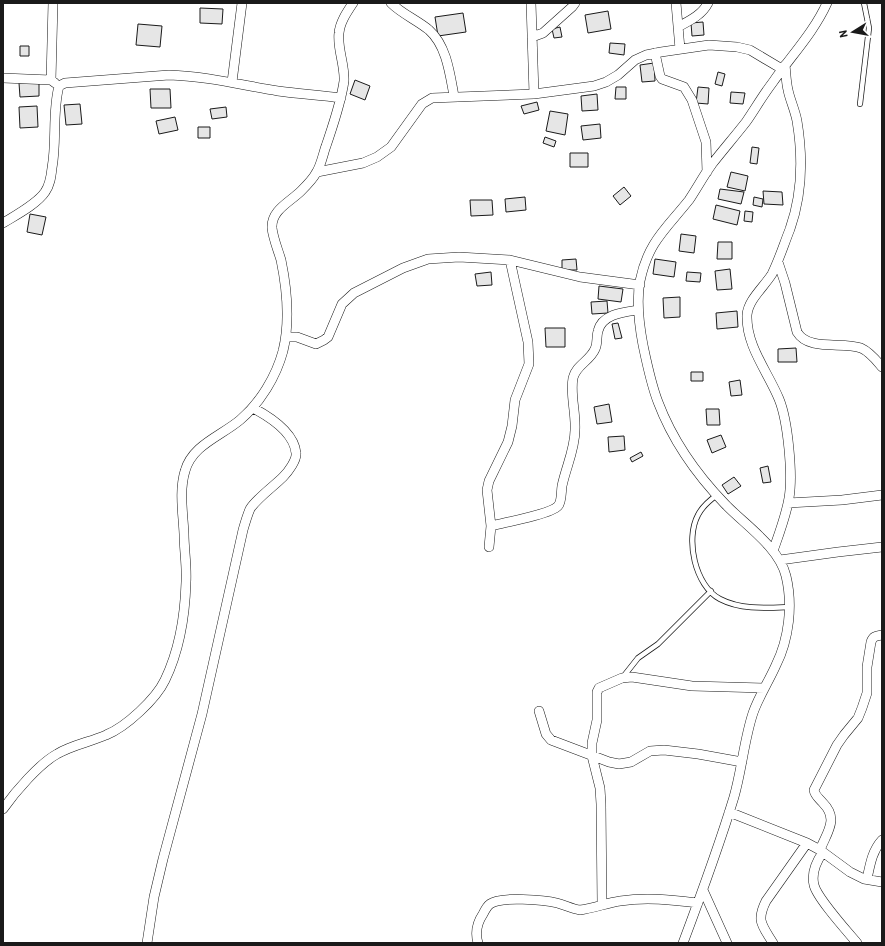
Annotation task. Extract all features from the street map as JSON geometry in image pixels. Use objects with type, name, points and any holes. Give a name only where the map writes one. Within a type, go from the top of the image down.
[{"type":"street","points":[[51,80],[53,3]]},
{"type":"street","points":[[232,82],[242,3]]},
{"type":"street","points":[[3,809],[21,787],[48,759],[76,745],[104,736],[118,728],[149,702],[164,683],[181,633],[184,609],[186,580],[182,502],[185,470],[192,455],[253,408],[273,376],[280,361],[286,337],[287,300],[285,284],[272,226],[276,212],[302,191],[317,172],[341,98],[344,77],[339,31],[344,17],[353,3]]},
{"type":"street","points":[[391,3],[398,10],[420,23],[434,36],[445,57],[454,96]]},
{"type":"street","points":[[531,3],[534,94]]},
{"type":"street","points":[[532,38],[543,33],[575,3]]},
{"type":"street","points":[[676,3],[680,49]]},
{"type":"street","points":[[678,27],[692,19],[703,10],[708,3]]},
{"type":"street","points":[[683,943],[703,890],[729,812],[753,715],[764,688],[776,666],[785,642],[789,607],[787,578],[780,560],[773,551],[717,495],[697,470],[674,436],[658,402],[647,360],[638,310],[640,285],[645,262],[650,250],[660,234],[689,199],[707,172],[744,124],[809,33],[827,3]]},
{"type":"street","points":[[317,172],[362,163],[376,157],[391,147],[422,104],[432,98],[534,94],[594,86],[606,82],[618,75],[635,60],[656,53],[709,45],[738,47],[750,50],[784,67]]},
{"type":"street","points":[[656,53],[660,76],[662,79],[684,87],[692,100],[706,142],[707,172]]},
{"type":"street","points":[[773,551],[788,503],[790,463],[784,418],[779,400],[753,346],[747,316],[749,307],[778,262],[796,211],[799,195],[800,177],[797,122],[788,90],[784,67]]},
{"type":"street","points":[[59,86],[72,82],[169,75],[232,82],[278,91],[341,98]]},
{"type":"street","points":[[3,78],[51,80],[59,86]]},
{"type":"street","points":[[3,223],[36,201],[45,192],[50,182],[54,156],[56,97],[59,86]]},
{"type":"street","points":[[286,337],[297,337],[316,344],[324,340],[328,337],[333,327],[342,304],[354,293],[402,268],[428,259],[459,257],[510,260],[580,277],[640,285]]},
{"type":"street","points":[[489,548],[491,526],[487,490],[489,481],[508,442],[512,426],[515,400],[529,364],[528,342],[510,260]]},
{"type":"street","points":[[778,262],[785,283],[797,332],[800,337],[806,341],[817,343],[861,348],[869,352],[882,367]]},
{"type":"street","points":[[491,526],[548,512],[558,506],[561,502],[564,478],[571,453],[575,430],[572,396],[573,378],[576,370],[595,350],[598,331],[606,320],[617,314],[638,310]]},
{"type":"street","points":[[147,943],[162,859],[202,714],[225,603],[243,530],[251,509],[284,476],[296,454],[293,441],[287,432],[265,414],[253,408]]},
{"type":"street","points":[[788,503],[842,500],[882,495]]},
{"type":"street","points":[[780,560],[882,547]]},
{"type":"street","points":[[857,943],[832,912],[814,885],[814,870],[832,819],[829,809],[815,794],[814,790],[837,745],[858,718],[867,693],[867,667],[872,638],[882,635]]},
{"type":"street","points":[[602,904],[600,788],[592,756],[592,743],[597,720],[598,690],[602,686],[622,678],[632,677],[692,686],[764,688]]},
{"type":"street","points":[[539,711],[546,734],[551,740],[609,762],[626,764],[650,751],[664,750],[698,754],[742,762]]},
{"type":"street","points":[[729,812],[807,843],[850,872],[867,879],[882,882]]},
{"type":"street","points":[[867,879],[872,857],[877,845],[882,840]]},
{"type":"street","points":[[773,943],[761,922],[761,910],[807,843]]},
{"type":"street","points":[[703,890],[727,943]]},
{"type":"street","points":[[478,943],[476,928],[490,903],[507,899],[537,899],[580,910],[620,901],[648,899],[698,903]]},
{"type":"lane","points":[[860,104],[870,28],[864,3]]},
{"type":"lane","points":[[717,495],[698,514],[693,528],[692,545],[696,568],[699,575],[710,591],[718,598],[730,604],[766,608],[789,607]]},
{"type":"lane","points":[[622,678],[638,658],[658,644],[710,591]]},
{"type":"building","points":[[200,8],[223,9],[222,24],[200,23]]},
{"type":"building","points":[[608,11],[611,29],[588,33],[585,15]]},
{"type":"building","points":[[463,13],[466,32],[438,36],[435,17]]},
{"type":"building","points":[[703,22],[704,35],[692,36],[691,23]]},
{"type":"building","points":[[138,24],[162,26],[160,47],[136,45]]},
{"type":"building","points":[[560,27],[562,37],[554,38],[552,29]]},
{"type":"building","points":[[610,43],[625,44],[624,55],[609,53]]},
{"type":"building","points":[[20,46],[29,46],[29,56],[20,56]]},
{"type":"building","points":[[654,63],[655,81],[642,82],[640,65]]},
{"type":"building","points":[[718,72],[725,74],[722,86],[715,84]]},
{"type":"building","points":[[355,80],[370,86],[365,100],[350,94]]},
{"type":"building","points":[[39,82],[39,96],[20,97],[19,83]]},
{"type":"building","points":[[616,87],[626,87],[626,99],[615,99]]},
{"type":"building","points":[[698,87],[709,88],[708,104],[696,103]]},
{"type":"building","points":[[150,89],[170,89],[171,108],[151,108]]},
{"type":"building","points":[[731,92],[745,93],[743,104],[730,103]]},
{"type":"building","points":[[597,94],[598,110],[582,111],[581,96]]},
{"type":"building","points":[[537,102],[539,110],[524,114],[521,106]]},
{"type":"building","points":[[80,104],[82,124],[66,125],[64,105]]},
{"type":"building","points":[[37,106],[38,127],[20,128],[19,107]]},
{"type":"building","points":[[226,107],[227,117],[212,119],[210,109]]},
{"type":"building","points":[[550,111],[568,114],[565,135],[546,131]]},
{"type":"building","points":[[175,117],[178,130],[159,134],[156,121]]},
{"type":"building","points":[[600,124],[601,138],[583,140],[581,126]]},
{"type":"building","points":[[198,127],[210,127],[210,138],[198,138]]},
{"type":"building","points":[[545,137],[556,141],[554,147],[543,143]]},
{"type":"building","points":[[752,147],[759,148],[757,164],[750,163]]},
{"type":"building","points":[[570,153],[588,153],[588,167],[570,167]]},
{"type":"building","points":[[731,172],[748,176],[745,191],[727,187]]},
{"type":"building","points":[[624,187],[631,196],[620,205],[613,196]]},
{"type":"building","points":[[720,189],[744,192],[741,204],[718,199]]},
{"type":"building","points":[[763,191],[782,192],[783,205],[764,204]]},
{"type":"building","points":[[525,197],[526,210],[506,212],[505,199]]},
{"type":"building","points":[[754,197],[763,199],[762,207],[753,205]]},
{"type":"building","points":[[470,200],[492,200],[493,215],[471,216]]},
{"type":"building","points":[[716,205],[740,211],[737,225],[713,219]]},
{"type":"building","points":[[745,211],[753,212],[752,222],[744,221]]},
{"type":"building","points":[[30,214],[46,217],[42,235],[27,232]]},
{"type":"building","points":[[681,234],[696,236],[694,253],[679,251]]},
{"type":"building","points":[[718,242],[732,242],[732,259],[717,259]]},
{"type":"building","points":[[576,259],[577,270],[562,270],[562,260]]},
{"type":"building","points":[[655,259],[676,262],[674,277],[653,274]]},
{"type":"building","points":[[730,269],[732,289],[717,290],[715,271]]},
{"type":"building","points":[[491,272],[492,285],[477,286],[475,274]]},
{"type":"building","points":[[687,272],[701,273],[700,282],[686,281]]},
{"type":"building","points":[[599,286],[623,289],[621,302],[598,299]]},
{"type":"building","points":[[680,297],[680,317],[664,318],[663,298]]},
{"type":"building","points":[[607,301],[608,313],[592,314],[591,302]]},
{"type":"building","points":[[737,311],[738,327],[717,329],[716,313]]},
{"type":"building","points":[[618,323],[622,338],[615,339],[612,324]]},
{"type":"building","points":[[545,328],[565,328],[565,347],[546,347]]},
{"type":"building","points":[[796,348],[797,362],[778,362],[778,349]]},
{"type":"building","points":[[691,372],[703,372],[703,381],[691,381]]},
{"type":"building","points":[[740,380],[742,395],[731,396],[729,382]]},
{"type":"building","points":[[609,404],[612,422],[597,424],[594,407]]},
{"type":"building","points":[[706,409],[719,409],[720,425],[707,425]]},
{"type":"building","points":[[721,435],[726,447],[712,453],[707,440]]},
{"type":"building","points":[[624,436],[625,450],[609,452],[608,437]]},
{"type":"building","points":[[641,452],[643,456],[632,462],[630,458]]},
{"type":"building","points":[[768,466],[771,482],[763,483],[760,468]]},
{"type":"building","points":[[734,477],[741,486],[728,494],[722,485]]}]
